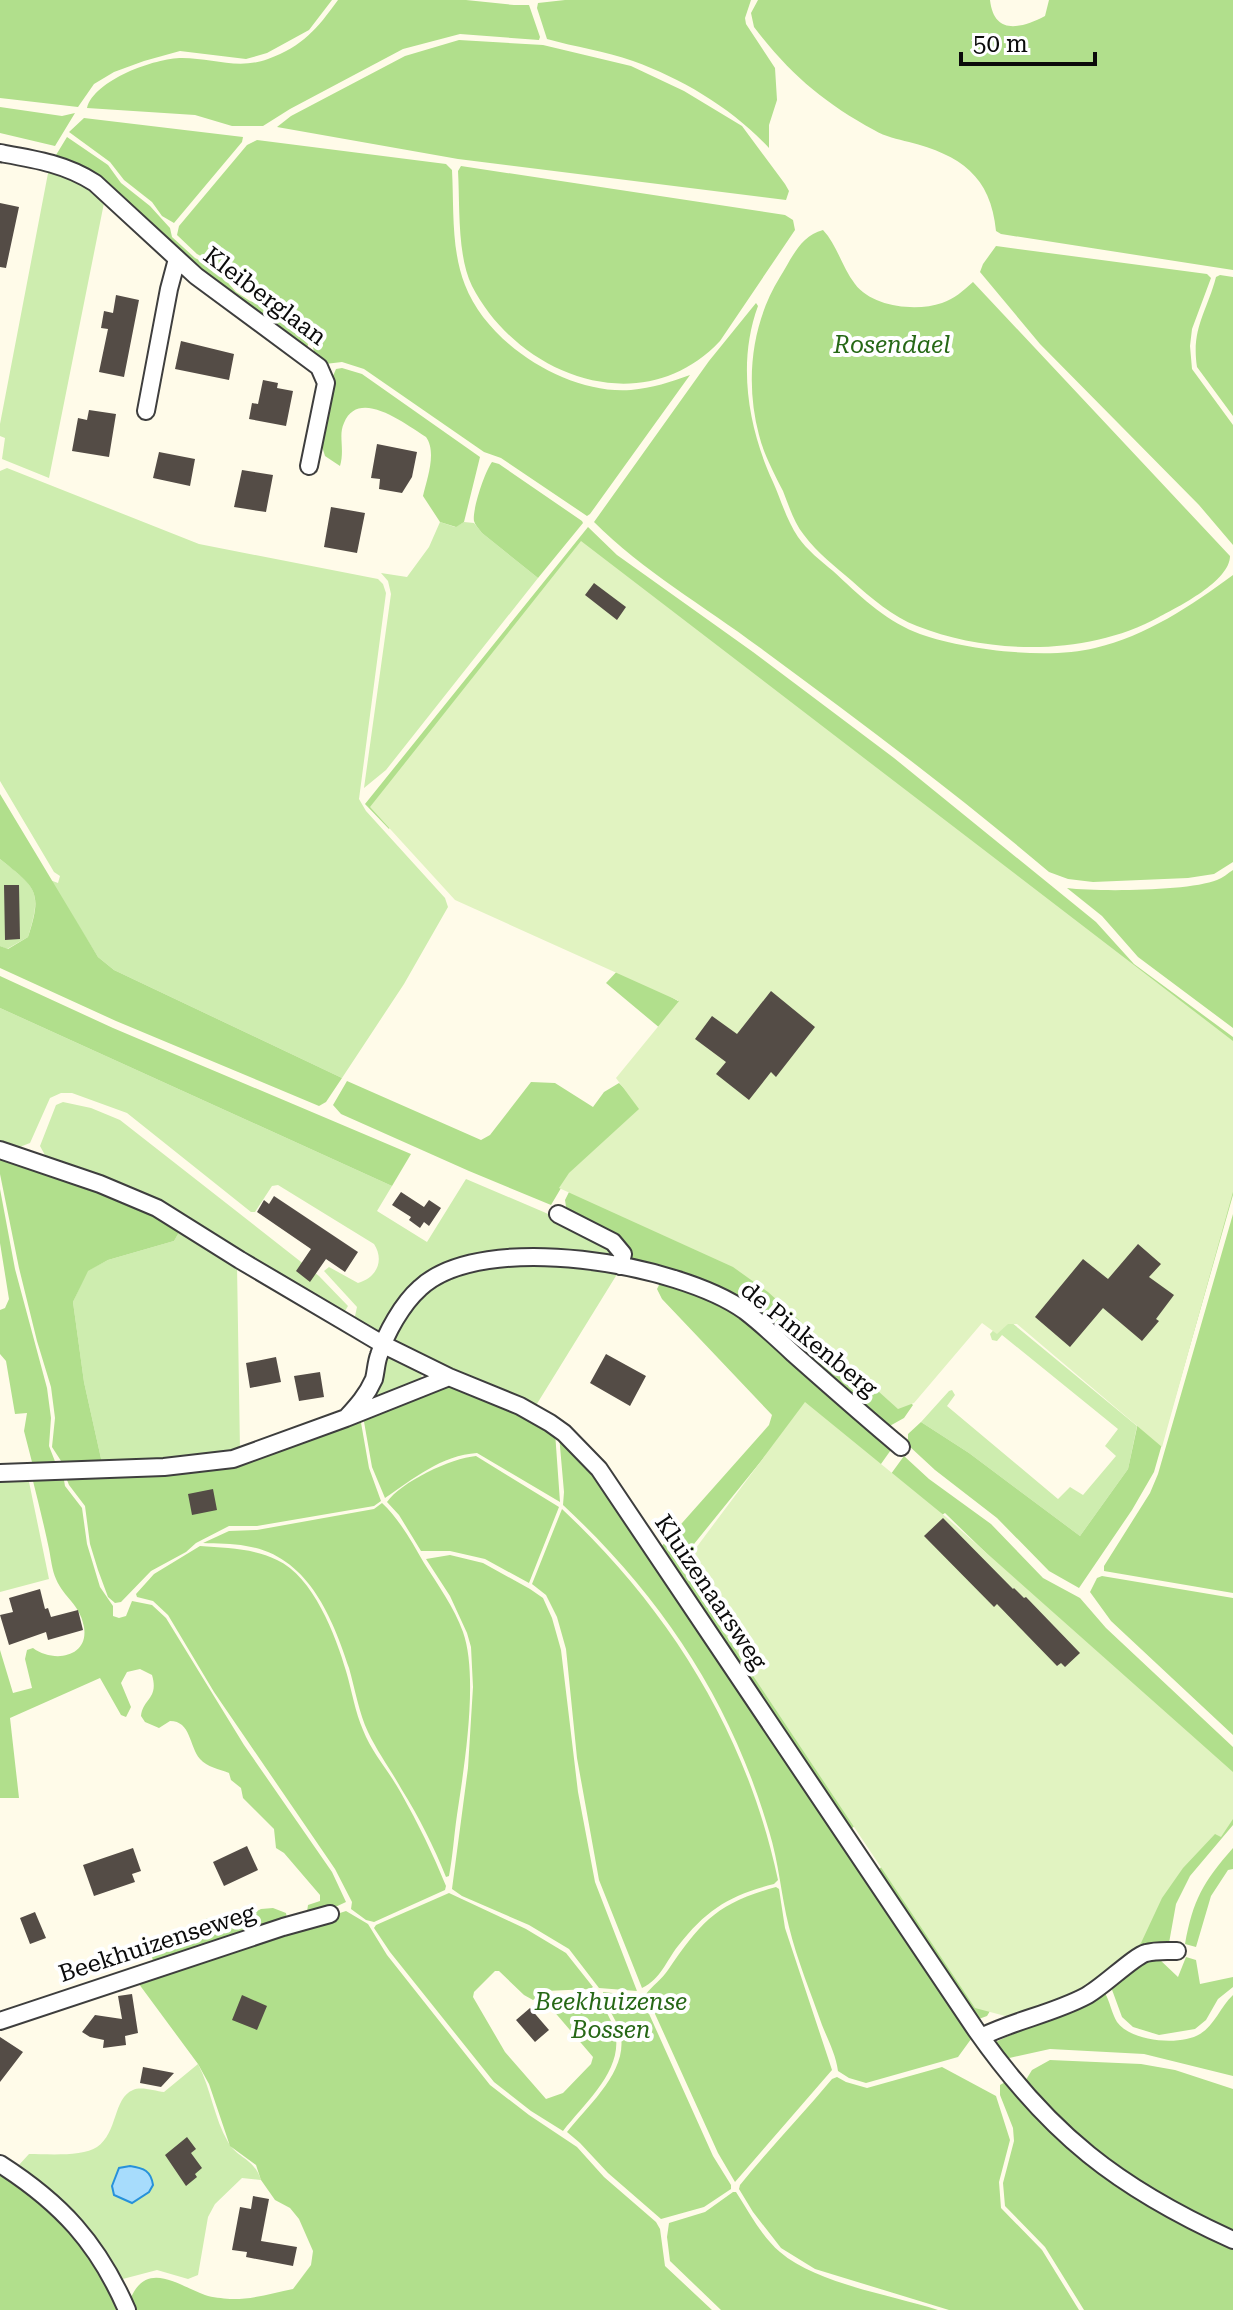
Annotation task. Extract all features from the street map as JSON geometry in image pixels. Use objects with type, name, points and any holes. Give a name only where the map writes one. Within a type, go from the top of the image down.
[{"type":"street","name":"Kleiberglaan","points":[[0,153],[49,162],[76,171],[108,194],[177,259],[322,371],[326,383],[309,466]]},
{"type":"street","name":"Kleiberglaan","points":[[146,411],[177,259]]},
{"type":"street","name":"Kluizenaarsweg","points":[[0,1150],[113,1188],[157,1208],[384,1345],[449,1377],[510,1401],[550,1423],[581,1449],[599,1469],[981,2037],[1044,2116],[1112,2174],[1144,2195],[1172,2212],[1233,2240]]},
{"type":"street","points":[[558,1214],[613,1242],[623,1254],[620,1266]]},
{"type":"street","name":"de Pinkenberg","points":[[346,1418],[369,1388],[384,1345],[404,1308],[418,1290],[434,1277],[449,1270],[500,1259],[564,1257],[620,1266],[710,1292],[743,1310],[901,1447]]},
{"type":"street","points":[[0,1473],[208,1463],[233,1459],[449,1377]]},
{"type":"street","name":"Beekhuizenseweg","points":[[0,2021],[330,1914]]},
{"type":"street","points":[[981,2037],[1083,1997],[1105,1985],[1144,1953],[1177,1951]]},
{"type":"street","points":[[0,2164],[57,2205],[85,2235],[105,2265],[127,2310]]},
{"type":"green space","points":[[0,0],[332,0],[309,30],[267,53],[246,59],[180,51],[144,61],[114,72],[94,84],[78,107],[0,98]]},
{"type":"green space","points":[[338,0],[466,0],[529,5],[540,37],[539,40],[460,34],[403,49],[263,126],[232,126],[195,115],[87,108],[101,88],[142,66],[182,58],[246,63],[280,54],[308,36]]},
{"type":"green space","points":[[565,0],[751,0],[746,24],[775,68],[777,100],[769,125],[769,148],[723,108],[652,68],[547,39],[538,3]]},
{"type":"green space","points":[[758,0],[990,0],[997,19],[1003,24],[1018,26],[1045,16],[1049,0],[1233,0],[1233,270],[1001,234],[996,231],[993,212],[980,182],[958,161],[927,147],[874,130],[839,109],[794,73],[754,27],[751,13]]},
{"type":"green space","points":[[459,40],[543,45],[631,66],[684,91],[742,126],[785,184],[789,191],[786,200],[458,159],[277,127],[291,116],[405,56]]},
{"type":"green space","points":[[0,107],[62,116],[75,113],[55,146],[0,133]]},
{"type":"green space","points":[[84,118],[243,137],[174,223],[162,216],[152,202],[124,180],[110,162],[69,132]]},
{"type":"green space","points":[[67,137],[108,165],[121,183],[150,206],[170,228],[172,237],[195,258],[215,268],[236,292],[267,307],[308,344],[307,351],[57,159],[56,155]]},
{"type":"green space","points":[[257,140],[446,164],[452,170],[455,243],[465,285],[476,307],[511,346],[557,375],[607,389],[646,388],[690,375],[590,514],[587,516],[501,458],[484,452],[364,369],[342,362],[325,364],[315,356],[312,343],[299,327],[269,304],[239,288],[218,265],[197,254],[177,235],[179,226],[247,145]]},
{"type":"green space","points":[[461,166],[785,215],[793,220],[795,230],[720,341],[689,366],[655,380],[620,384],[585,378],[551,365],[520,345],[493,318],[472,286],[464,260],[459,214],[458,171]]},
{"type":"green space","points":[[49,168],[75,176],[105,198],[49,478],[2,459],[5,438],[0,436],[0,424]]},
{"type":"green space","name":"Rosendael","points":[[823,230],[855,284],[872,298],[883,302],[895,306],[931,306],[950,299],[973,282],[1230,556],[1222,575],[1190,600],[1131,630],[1071,645],[1039,647],[976,642],[917,626],[899,618],[833,565],[809,542],[795,520],[761,442],[752,395],[753,354],[770,295],[797,249],[808,237]]},
{"type":"green space","points":[[996,246],[1207,274],[1211,278],[1192,329],[1190,346],[1192,369],[1233,425],[1233,545],[1199,505],[1040,344],[980,272]]},
{"type":"green space","points":[[1216,277],[1233,277],[1233,416],[1197,367],[1196,341],[1201,320]]},
{"type":"green space","points":[[756,303],[758,306],[748,350],[748,395],[757,440],[787,517],[798,537],[814,555],[871,605],[903,627],[979,648],[1029,653],[1076,651],[1114,643],[1150,628],[1233,575],[1233,862],[1214,874],[1188,878],[1093,882],[1068,879],[1049,872],[906,757],[653,572],[594,522],[709,361]]},
{"type":"green space","points":[[336,369],[362,374],[480,457],[464,522],[456,527],[440,522],[423,496],[431,458],[426,437],[383,412],[360,408],[351,413],[342,428],[340,466],[325,456],[320,440],[333,376]]},
{"type":"green space","points":[[492,462],[583,523],[538,578],[482,533],[475,522],[477,500]]},
{"type":"green space","points":[[7,468],[199,544],[378,579],[383,584],[386,593],[359,799],[366,811],[445,898],[448,907],[404,984],[342,1078],[114,970],[98,957],[50,880],[58,883],[60,876],[54,872],[0,781],[0,471]]},
{"type":"green space","points":[[440,522],[455,527],[464,522],[474,523],[538,578],[386,770],[364,788],[391,594],[388,581],[381,573],[407,577],[429,547]]},
{"type":"green space","points":[[588,527],[617,555],[894,758],[1096,922],[1134,964],[1233,1037],[1233,1055],[394,821],[389,829],[365,804]]},
{"type":"green space","points":[[581,541],[1233,1041],[1233,1192],[1162,1447],[1017,1324],[1008,1324],[997,1334],[982,1323],[914,1403],[898,1409],[768,1292],[733,1267],[559,1188],[569,1173],[639,1109],[616,1078],[679,1001],[455,900],[370,807]]},
{"type":"green space","points":[[0,794],[98,957],[114,970],[342,1078],[326,1102],[319,1106],[116,1021],[0,968],[0,946],[8,949],[28,937],[35,900],[29,884],[0,859]]},
{"type":"green space","points":[[0,859],[29,884],[35,900],[28,937],[7,949],[0,946]]},
{"type":"green space","points":[[1233,870],[1233,1028],[1138,957],[1102,916],[1067,888],[1121,890],[1187,886],[1217,880]]},
{"type":"green space","points":[[713,949],[667,1034],[606,983],[621,967],[678,1001]]},
{"type":"green space","points":[[0,976],[113,1028],[411,1154],[392,1186],[0,1008]]},
{"type":"green space","points":[[0,1008],[392,1186],[377,1211],[427,1242],[466,1179],[546,1213],[611,1246],[618,1257],[450,1265],[381,1334],[354,1321],[357,1307],[324,1271],[329,1267],[358,1283],[364,1281],[374,1273],[379,1262],[374,1244],[278,1185],[272,1186],[255,1212],[251,1212],[127,1113],[72,1093],[61,1093],[50,1098],[30,1143],[17,1148],[0,1143]]},
{"type":"green space","points":[[347,1081],[481,1140],[490,1135],[531,1082],[555,1083],[593,1107],[604,1092],[619,1083],[641,1105],[564,1183],[551,1205],[341,1114],[333,1105]]},
{"type":"green space","points":[[63,1102],[91,1108],[120,1120],[319,1276],[348,1306],[342,1316],[102,1177],[46,1157],[40,1146],[56,1105]]},
{"type":"green space","points":[[1233,1136],[1233,1195],[1154,1472],[1079,1588],[1049,1571],[997,1518],[935,1470],[908,1445],[908,1434],[921,1422],[969,1453],[1080,1536],[1128,1469],[1156,1339]]},
{"type":"green space","points":[[0,1156],[124,1199],[181,1229],[174,1241],[108,1260],[88,1271],[73,1302],[84,1382],[102,1463],[63,1464],[52,1447],[55,1418],[51,1387],[19,1268],[0,1174]]},
{"type":"green space","points":[[571,1188],[788,1292],[913,1405],[904,1418],[886,1428],[746,1305],[628,1262],[567,1213],[565,1200]]},
{"type":"green space","points":[[0,1189],[15,1269],[47,1388],[51,1418],[49,1446],[56,1464],[33,1466],[24,1431],[27,1413],[15,1414],[6,1361],[0,1354],[0,1310],[5,1308],[9,1299],[0,1243]]},
{"type":"green space","points":[[1233,1214],[1233,1593],[1104,1571],[1104,1566],[1150,1493],[1158,1474]]},
{"type":"green space","points":[[181,1229],[237,1265],[240,1451],[207,1458],[102,1463],[84,1382],[73,1302],[87,1271],[108,1260],[174,1241]]},
{"type":"green space","points":[[534,1261],[619,1271],[535,1407],[395,1343],[399,1327],[409,1310],[435,1282],[468,1271]]},
{"type":"green space","points":[[661,1281],[740,1313],[893,1447],[876,1471],[796,1418],[694,1544],[693,1566],[855,1825],[849,1832],[659,1549],[769,1425],[772,1415],[662,1299],[657,1289]]},
{"type":"green space","points":[[1011,1322],[1137,1426],[1128,1469],[1080,1536],[969,1453],[921,1422],[952,1390],[955,1395],[947,1406],[1058,1499],[1070,1487],[1083,1495],[1116,1456],[1105,1446],[1118,1429],[1002,1335],[997,1341],[992,1340],[990,1334],[998,1325]]},
{"type":"green space","points":[[389,1354],[418,1369],[422,1373],[421,1380],[367,1406],[385,1356]]},
{"type":"green space","points":[[455,1386],[476,1393],[555,1432],[560,1502],[477,1453],[440,1463],[385,1498],[372,1467],[363,1416],[441,1388]]},
{"type":"green space","points":[[805,1402],[946,1517],[1233,1772],[1233,1819],[1221,1837],[1215,1834],[1183,1868],[1162,1898],[1141,1943],[1106,1977],[1058,2004],[1009,2017],[975,2008],[681,1568]]},
{"type":"green space","points":[[360,1417],[369,1468],[381,1501],[374,1506],[257,1526],[229,1526],[151,1571],[121,1602],[115,1603],[108,1597],[90,1544],[85,1506],[65,1475],[164,1472]]},
{"type":"green space","points":[[559,1435],[595,1472],[974,2035],[958,2057],[866,2083],[838,2071],[792,1939],[769,1831],[735,1738],[689,1654],[662,1614],[632,1576],[563,1505]]},
{"type":"green space","points":[[476,1456],[559,1507],[529,1583],[485,1559],[450,1551],[421,1551],[399,1515],[387,1502],[427,1472]]},
{"type":"green space","points":[[904,1456],[929,1479],[991,1524],[1043,1578],[1080,1598],[1106,1628],[1233,1747],[1233,1825],[1190,1876],[1176,1904],[1169,1943],[1103,1980],[1090,1654],[945,1513],[931,1522],[888,1478]]},
{"type":"green space","points":[[63,1475],[65,1486],[82,1508],[87,1544],[100,1587],[113,1606],[113,1616],[126,1616],[132,1601],[152,1605],[166,1618],[244,1745],[332,1872],[346,1902],[316,1916],[307,1912],[308,1905],[320,1901],[320,1895],[284,1853],[276,1848],[274,1829],[243,1798],[241,1788],[231,1780],[229,1773],[200,1759],[182,1725],[170,1721],[159,1728],[145,1722],[141,1716],[142,1710],[152,1694],[154,1683],[152,1675],[140,1669],[127,1672],[121,1683],[131,1707],[126,1717],[121,1715],[100,1678],[10,1718],[19,1798],[0,1798],[0,1650],[13,1693],[32,1688],[25,1659],[27,1650],[33,1648],[50,1655],[68,1655],[81,1645],[84,1637],[79,1612],[55,1576],[32,1477]]},
{"type":"green space","points":[[28,1477],[49,1579],[0,1592],[0,1479]]},
{"type":"green space","points":[[382,1503],[405,1532],[450,1605],[468,1651],[470,1697],[466,1748],[449,1876],[446,1877],[420,1821],[368,1732],[342,1648],[314,1591],[301,1575],[267,1552],[241,1545],[203,1543],[229,1531],[257,1530],[374,1509]]},
{"type":"green space","points":[[562,1509],[637,1589],[670,1632],[699,1678],[725,1725],[746,1775],[778,1880],[720,1905],[699,1922],[659,1975],[642,1988],[599,1880],[577,1758],[566,1649],[557,1617],[546,1595],[532,1584]]},
{"type":"green space","points":[[200,1546],[239,1549],[268,1556],[290,1568],[312,1593],[336,1641],[367,1738],[431,1850],[445,1890],[374,1922],[351,1909],[352,1902],[335,1869],[214,1692],[168,1615],[153,1601],[137,1597],[136,1594],[154,1574]]},
{"type":"green space","points":[[450,1555],[483,1563],[530,1589],[543,1598],[552,1618],[561,1650],[578,1792],[595,1882],[637,1991],[599,1988],[569,1949],[529,1925],[452,1889],[468,1768],[473,1687],[471,1647],[450,1596],[426,1559]]},
{"type":"green space","points":[[1102,1576],[1233,1598],[1233,1735],[1111,1621],[1090,1592],[1097,1578]]},
{"type":"green space","points":[[1233,1848],[1233,1869],[1228,1870],[1211,1896],[1196,1947],[1185,1944],[1201,1892]]},
{"type":"green space","points":[[892,1857],[990,2011],[987,2016],[976,2020],[876,1872]]},
{"type":"green space","points":[[776,1887],[779,1889],[785,1928],[832,2070],[735,2182],[718,2153],[646,1994],[712,1916],[739,1900]]},
{"type":"green space","points":[[449,1893],[526,1929],[566,1953],[593,1987],[546,1991],[533,2000],[499,1971],[495,1971],[474,1992],[473,1997],[505,2052],[546,2099],[563,2093],[591,2064],[593,2057],[552,2009],[537,2002],[547,1996],[592,1994],[610,2019],[616,2035],[612,2065],[595,2093],[563,2131],[494,2082],[374,1928]]},
{"type":"green space","points":[[273,1908],[286,1913],[287,1919],[153,1962],[150,1944],[156,1939],[173,1942],[186,1928],[201,1933],[207,1918],[232,1924],[261,1909]]},
{"type":"green space","points":[[346,1911],[368,1924],[387,1955],[490,2085],[577,2147],[604,2177],[656,2222],[660,2229],[665,2266],[712,2310],[134,2310],[130,2300],[137,2288],[154,2278],[174,2281],[208,2296],[230,2299],[293,2289],[311,2265],[313,2251],[299,2219],[290,2208],[275,2200],[261,2180],[256,2165],[230,2146],[209,2084],[198,2064],[136,1980]]},
{"type":"green space","points":[[1148,1956],[1159,1959],[1178,1977],[1186,1957],[1196,1960],[1200,1984],[1233,1977],[1233,1987],[1218,1999],[1206,2020],[1195,2029],[1159,2035],[1133,2027],[1122,2017],[1111,1987]]},
{"type":"green space","points":[[603,1992],[641,1996],[713,2156],[731,2185],[731,2189],[704,2207],[661,2219],[567,2132],[596,2099],[619,2060],[620,2032]]},
{"type":"green space","points":[[1105,1993],[1115,2019],[1124,2029],[1144,2038],[1169,2041],[1200,2034],[1210,2026],[1233,1995],[1233,2076],[1144,2054],[1050,2049],[1005,2059],[993,2043]]},
{"type":"green space","points":[[1050,2060],[1141,2064],[1175,2070],[1233,2089],[1233,2235],[1175,2206],[1071,2134],[1024,2083],[1032,2070]]},
{"type":"green space","points":[[198,2064],[228,2142],[254,2167],[261,2180],[242,2178],[215,2204],[208,2217],[198,2275],[188,2279],[157,2270],[119,2280],[60,2200],[18,2166],[29,2154],[74,2154],[97,2147],[109,2133],[127,2094],[140,2088],[164,2092]]},
{"type":"green space","points":[[942,2067],[996,2096],[1010,2140],[999,2182],[1001,2208],[1042,2250],[1079,2310],[949,2310],[815,2269],[781,2248],[739,2189],[751,2171],[832,2079],[837,2077],[867,2088]]},
{"type":"green space","points":[[1007,2081],[1039,2119],[1233,2246],[1233,2310],[1084,2310],[1045,2247],[1005,2206],[1003,2183],[1014,2141],[1013,2128],[1000,2095],[1000,2085]]},
{"type":"green space","points":[[0,2170],[28,2189],[81,2238],[121,2310],[0,2310]]},
{"type":"green space","points":[[736,2192],[767,2239],[796,2263],[834,2280],[938,2310],[721,2310],[670,2261],[667,2237],[669,2223],[705,2212]]},
{"type":"water","points":[[130,2166],[146,2171],[153,2185],[149,2192],[132,2203],[114,2195],[112,2186],[119,2168]]},
{"type":"building","points":[[0,203],[19,207],[6,268],[0,267]]},
{"type":"building","points":[[116,295],[139,300],[124,377],[99,372],[108,329],[101,328],[104,311],[113,313]]},
{"type":"building","points":[[181,341],[234,354],[229,380],[175,369]]},
{"type":"building","points":[[263,380],[278,383],[277,388],[293,391],[286,426],[249,419],[252,403],[258,404]]},
{"type":"building","points":[[89,410],[116,414],[109,457],[72,451],[78,418],[87,420]]},
{"type":"building","points":[[377,444],[417,452],[412,477],[402,493],[379,489],[380,479],[371,478]]},
{"type":"building","points":[[159,452],[195,459],[190,486],[153,478]]},
{"type":"building","points":[[242,470],[273,475],[266,512],[234,507]]},
{"type":"building","points":[[331,507],[365,513],[357,553],[324,547]]},
{"type":"building","points":[[594,583],[626,607],[617,620],[585,595]]},
{"type":"building","points":[[4,885],[19,885],[20,939],[5,940]]},
{"type":"building","points":[[771,991],[815,1027],[776,1077],[771,1072],[749,1100],[716,1074],[726,1062],[695,1039],[712,1016],[737,1034]]},
{"type":"building","points":[[401,1192],[424,1207],[429,1200],[441,1208],[429,1226],[424,1222],[420,1228],[409,1220],[411,1217],[392,1205]]},
{"type":"building","points":[[274,1196],[358,1252],[345,1272],[326,1259],[310,1282],[296,1271],[311,1249],[257,1212],[264,1200],[269,1204]]},
{"type":"building","points":[[1138,1244],[1161,1264],[1149,1277],[1174,1295],[1156,1319],[1159,1321],[1142,1341],[1103,1308],[1070,1347],[1035,1317],[1083,1259],[1108,1279]]},
{"type":"building","points":[[606,1354],[646,1376],[630,1406],[590,1383]]},
{"type":"building","points":[[276,1357],[281,1382],[250,1388],[246,1363]]},
{"type":"building","points":[[320,1372],[324,1397],[299,1401],[294,1376]]},
{"type":"building","points":[[213,1489],[217,1510],[192,1515],[188,1494]]},
{"type":"building","points":[[943,1518],[1080,1653],[1065,1667],[1061,1663],[1057,1666],[924,1536]]},
{"type":"building","points":[[40,1589],[45,1609],[48,1608],[51,1617],[78,1610],[83,1630],[48,1640],[46,1632],[9,1645],[0,1615],[13,1612],[9,1598]]},
{"type":"building","points":[[247,1846],[258,1870],[224,1886],[213,1862]]},
{"type":"building","points":[[133,1848],[141,1871],[132,1874],[135,1882],[94,1896],[83,1865]]},
{"type":"building","points":[[35,1912],[46,1938],[30,1944],[20,1918]]},
{"type":"building","points":[[132,1994],[138,2033],[125,2036],[126,2045],[103,2048],[104,2040],[82,2032],[95,2015],[122,2019],[118,1996]]},
{"type":"building","points":[[242,1995],[267,2006],[257,2030],[232,2020]]},
{"type":"building","points":[[530,2008],[549,2030],[535,2042],[516,2020]]},
{"type":"building","points":[[0,2037],[23,2052],[0,2082]]},
{"type":"building","points":[[143,2067],[174,2073],[161,2087],[140,2083]]},
{"type":"building","points":[[187,2137],[196,2149],[191,2153],[202,2168],[186,2186],[165,2155]]},
{"type":"building","points":[[253,2196],[269,2199],[261,2241],[297,2247],[293,2266],[246,2257],[247,2252],[232,2250],[240,2207],[251,2209]]},
{"type":"park label","name":"Beekhuizense Bossen","points":[[611,2016]]}]
